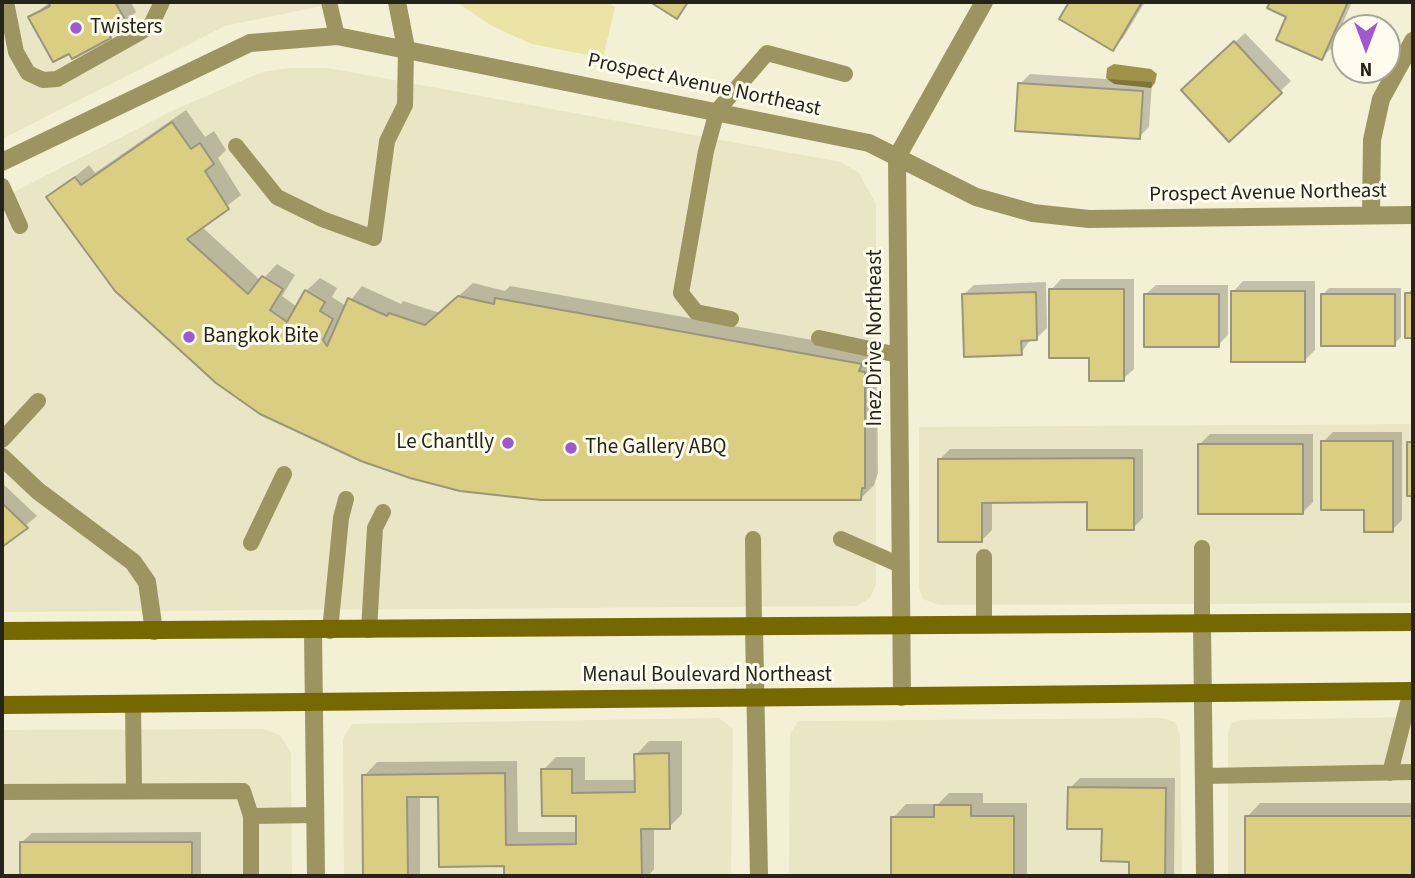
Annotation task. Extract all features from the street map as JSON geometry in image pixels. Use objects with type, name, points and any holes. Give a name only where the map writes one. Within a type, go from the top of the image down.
[{"type":"main road","points":[[2,631],[1413,622]]},
{"type":"main road","name":"Menaul Boulevard Northeast","points":[[2,705],[1412,691]]},
{"type":"street","points":[[397,2],[406,48]]},
{"type":"street","name":"Inez Drive Northeast","points":[[902,697],[897,157],[984,2]]},
{"type":"street","name":"Prospect Avenue Northeast","points":[[2,162],[250,43],[337,36],[869,143],[976,197],[1033,213],[1089,219],[1413,215]]},
{"type":"street","points":[[1371,215],[1372,140],[1381,99],[1413,41]]},
{"type":"street","points":[[2,457],[38,491],[132,562],[147,582],[154,631]]},
{"type":"street","points":[[1202,624],[1205,876]]},
{"type":"street","points":[[754,627],[759,876]]},
{"type":"street","points":[[316,876],[316,700],[321,631]]},
{"type":"lane","points":[[6,2],[16,52],[28,73],[43,80],[57,79],[139,33],[151,25],[162,2]]},
{"type":"lane","points":[[329,2],[337,36]]},
{"type":"lane","points":[[236,146],[277,197],[321,219],[374,238],[387,141],[405,105],[406,48]]},
{"type":"lane","points":[[731,319],[696,313],[681,293],[706,151],[717,111],[767,53],[845,74]]},
{"type":"lane","points":[[2,186],[20,226]]},
{"type":"lane","points":[[819,338],[898,355]]},
{"type":"lane","points":[[2,440],[38,401]]},
{"type":"lane","points":[[251,543],[284,474]]},
{"type":"lane","points":[[321,631],[346,499]]},
{"type":"lane","points":[[369,630],[374,528],[383,512]]},
{"type":"lane","points":[[753,540],[754,627]]},
{"type":"lane","points":[[841,540],[900,565]]},
{"type":"lane","points":[[1202,548],[1202,624]]},
{"type":"lane","points":[[984,557],[984,625]]},
{"type":"lane","points":[[1390,773],[1412,691]]},
{"type":"lane","points":[[133,703],[134,792]]},
{"type":"lane","points":[[1204,776],[1413,772]]},
{"type":"lane","points":[[2,792],[243,791],[251,816],[251,876]]},
{"type":"lane","points":[[251,816],[316,816]]},
{"type":"shaded area","points":[[2,2],[341,2],[225,26],[2,139]]},
{"type":"shaded area","points":[[456,2],[607,2],[615,7],[603,58],[532,44],[494,27]]},
{"type":"shaded area","points":[[1114,64],[1151,69],[1157,74],[1155,83],[1151,88],[1114,84],[1106,78],[1107,68]]},
{"type":"shaded area","points":[[289,68],[328,68],[841,162],[859,173],[876,204],[876,584],[870,598],[857,606],[2,612],[2,198],[176,109],[262,72]]},
{"type":"shaded area","points":[[1413,424],[1413,603],[939,605],[923,599],[919,589],[919,427]]},
{"type":"shaded area","points":[[1413,717],[1413,876],[1228,876],[1228,733],[1231,723],[1242,720]]},
{"type":"shaded area","points":[[719,718],[733,729],[731,876],[344,876],[343,739],[352,724]]},
{"type":"shaded area","points":[[1163,718],[1175,722],[1180,735],[1182,876],[789,876],[790,734],[798,721]]},
{"type":"shaded area","points":[[263,729],[280,735],[291,753],[292,876],[2,876],[2,730]]},
{"type":"building","name":"Twisters","points":[[48,2],[115,2],[127,23],[109,33],[111,38],[72,59],[69,54],[53,62],[28,17],[50,6]]},
{"type":"building","points":[[650,2],[688,2],[677,19]]},
{"type":"building","points":[[1069,2],[1142,2],[1113,51],[1059,19]]},
{"type":"building","points":[[1270,2],[1348,2],[1343,14],[1331,14],[1331,40],[1322,60],[1276,40],[1286,17],[1267,8]]},
{"type":"building","points":[[1234,41],[1282,93],[1229,142],[1181,90]]},
{"type":"building","points":[[1018,83],[1143,91],[1140,139],[1015,131]]},
{"type":"building","points":[[172,122],[191,149],[200,143],[214,164],[205,171],[229,209],[187,239],[248,294],[262,276],[283,289],[270,310],[287,322],[305,290],[325,302],[320,311],[333,319],[323,340],[327,346],[348,298],[387,316],[389,313],[425,325],[458,296],[494,304],[495,298],[862,364],[859,371],[865,372],[865,488],[862,488],[861,500],[541,500],[460,491],[361,461],[260,414],[216,383],[115,291],[46,197],[75,177],[81,185]]},
{"type":"building","points":[[1049,289],[1124,289],[1124,381],[1089,381],[1089,358],[1049,358]]},
{"type":"building","points":[[1231,291],[1305,291],[1305,362],[1231,362]]},
{"type":"building","points":[[1036,292],[1037,340],[1021,341],[1022,355],[964,357],[962,294]]},
{"type":"building","points":[[1405,293],[1413,293],[1413,338],[1405,338]]},
{"type":"building","points":[[1144,294],[1219,294],[1219,347],[1144,347]]},
{"type":"building","points":[[1321,294],[1395,294],[1395,346],[1321,346]]},
{"type":"building","points":[[1321,441],[1393,441],[1393,532],[1364,532],[1364,510],[1321,510]]},
{"type":"building","points":[[1407,442],[1413,442],[1413,496],[1407,496]]},
{"type":"building","points":[[1198,444],[1303,444],[1303,514],[1198,514]]},
{"type":"building","points":[[1134,458],[1134,530],[1087,530],[1087,502],[982,503],[982,542],[938,542],[938,459]]},
{"type":"building","points":[[2,503],[28,528],[2,547]]},
{"type":"building","points":[[669,753],[670,829],[641,829],[642,876],[504,876],[504,866],[439,867],[438,797],[407,797],[408,876],[363,876],[362,775],[505,773],[506,845],[576,844],[576,816],[542,816],[541,769],[572,769],[572,793],[635,792],[634,754]]},
{"type":"building","points":[[1068,787],[1166,788],[1165,876],[1129,876],[1129,862],[1101,861],[1102,829],[1067,829]]},
{"type":"building","points":[[934,805],[971,805],[971,816],[1014,816],[1014,876],[891,876],[891,817],[934,817]]},
{"type":"building","points":[[1245,816],[1413,816],[1413,876],[1245,876]]},
{"type":"building","points":[[20,842],[192,842],[192,876],[20,876]]},
{"type":"place","name":"Twisters","points":[[76,28]]},
{"type":"place","name":"Bangkok Bite","points":[[189,337]]},
{"type":"place","name":"Le Chantlly","points":[[508,443]]},
{"type":"place","name":"The Gallery ABQ","points":[[571,448]]}]
